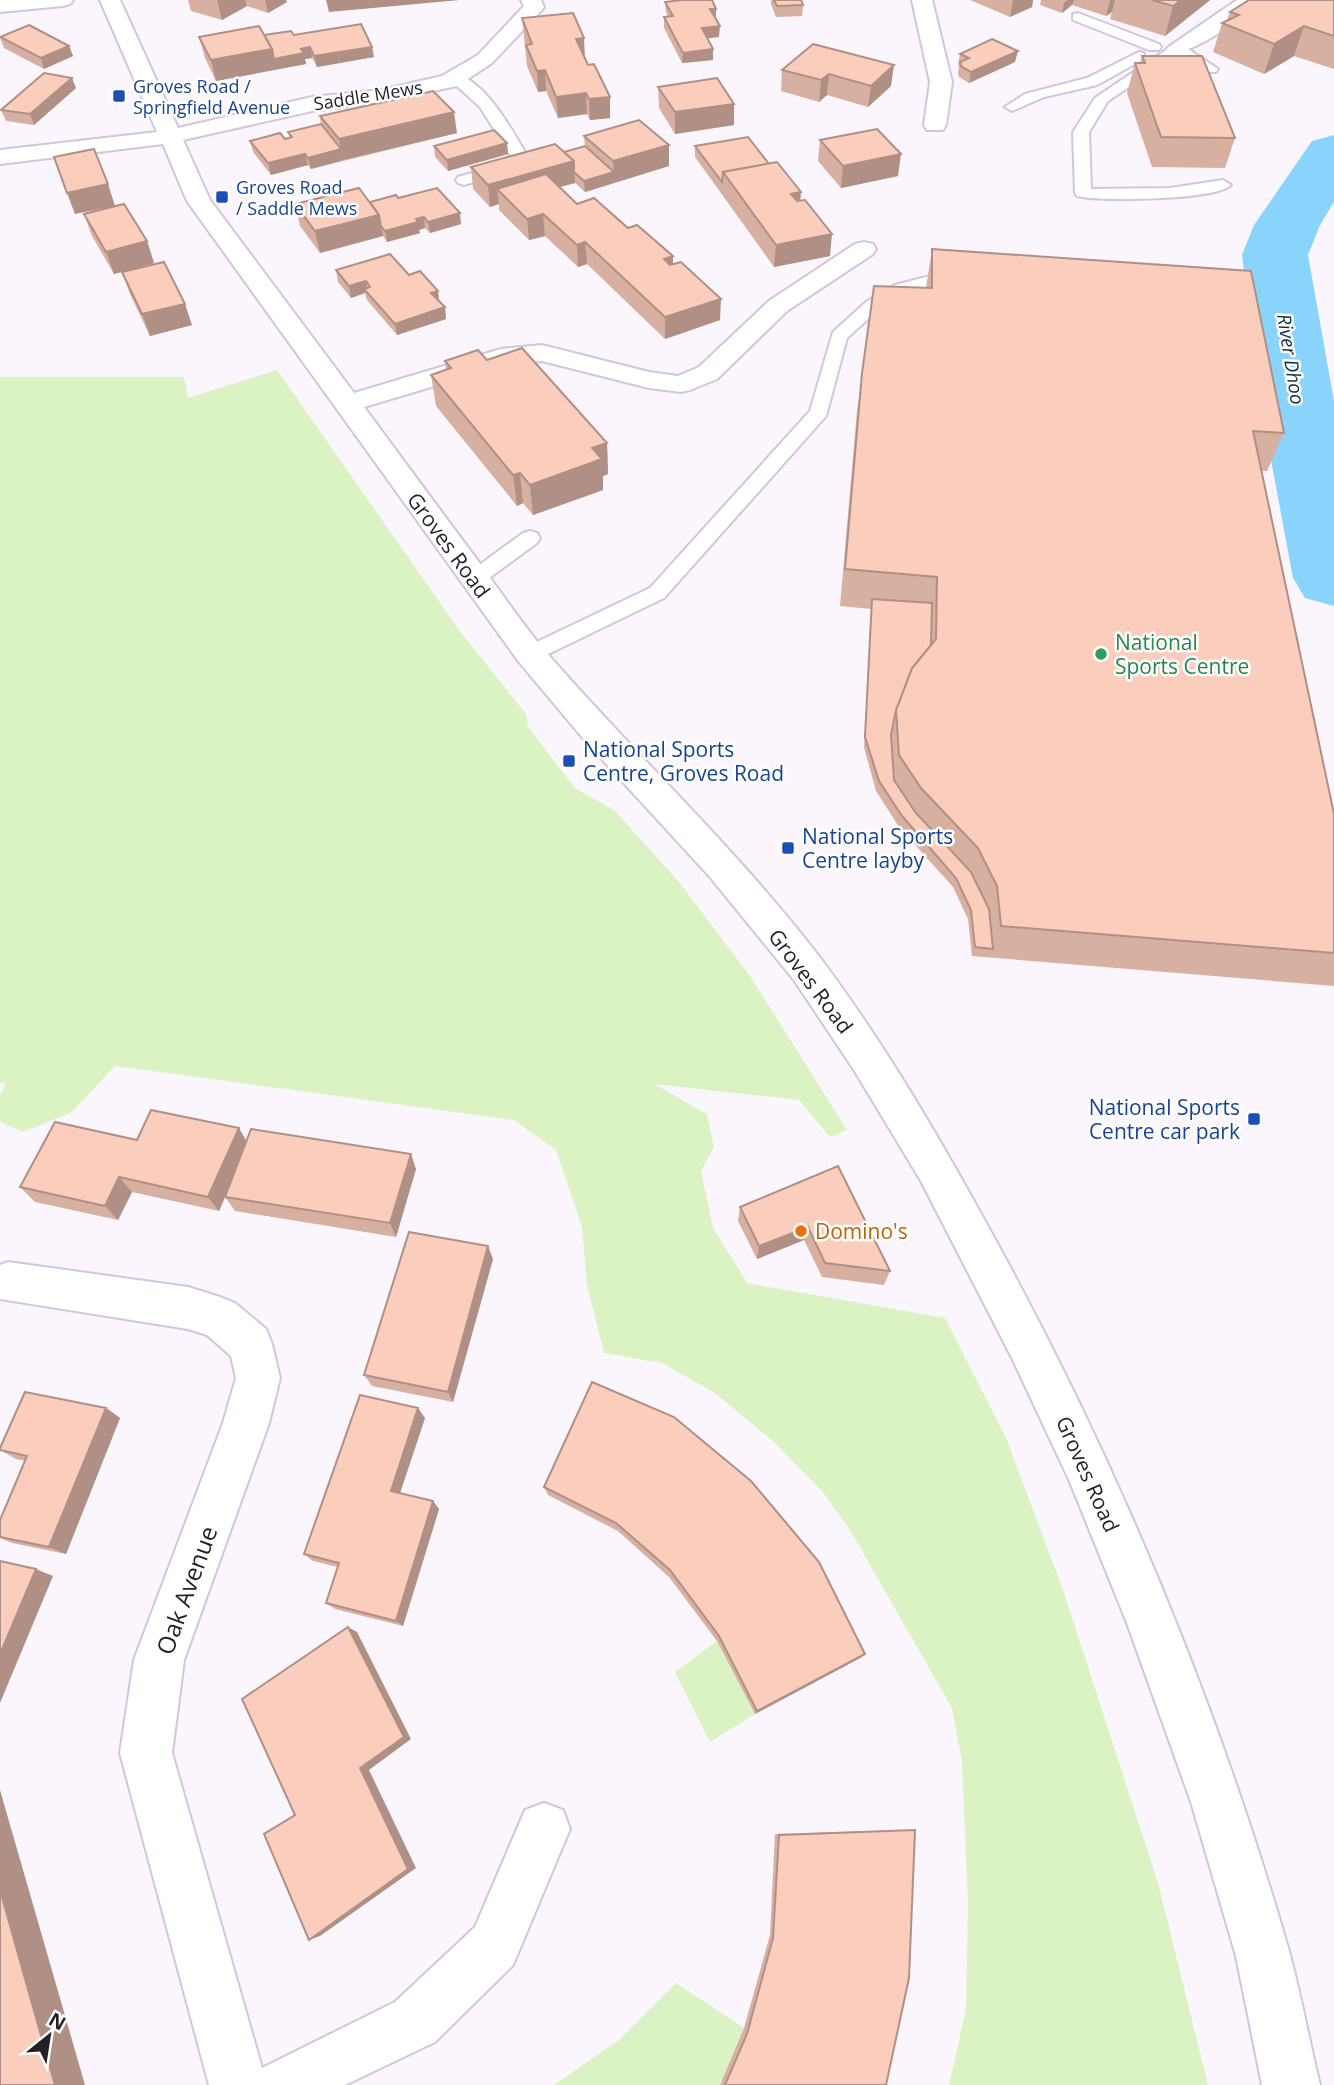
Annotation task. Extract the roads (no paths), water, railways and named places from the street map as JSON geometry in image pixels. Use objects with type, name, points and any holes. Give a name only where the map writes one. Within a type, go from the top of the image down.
[{"type":"street","points":[[0,6],[63,0]]},
{"type":"street","name":"Groves Road","points":[[110,0],[199,201],[530,654],[599,734],[723,867],[807,969],[869,1058],[935,1168],[1028,1343],[1093,1481],[1150,1623],[1217,1802],[1263,1956],[1291,2085]]},
{"type":"street","name":"Saddle Mews","points":[[0,157],[169,137],[312,104],[381,96],[454,78],[485,59],[534,7],[531,0]]},
{"type":"street","points":[[922,0],[941,82],[935,125]]},
{"type":"street","points":[[1177,48],[1191,42],[1250,0]]},
{"type":"street","points":[[346,404],[510,355],[542,353],[649,380],[681,384],[708,373],[778,306],[864,249]]},
{"type":"street","name":"Oak Avenue","points":[[4,1281],[188,1308],[220,1318],[250,1343],[258,1378],[246,1423],[159,1660],[146,1753],[238,2085]]},
{"type":"street","points":[[283,2085],[415,2022],[494,1946],[544,1829]]},
{"type":"lane","points":[[1078,17],[1154,47],[1177,48],[1211,69]]},
{"type":"lane","points":[[1012,107],[1026,97],[1047,90],[1086,84],[1154,47]]},
{"type":"lane","points":[[1177,48],[1102,98],[1081,132],[1083,193],[1182,194],[1223,185]]},
{"type":"lane","points":[[454,78],[468,85],[483,102],[523,163],[464,180]]},
{"type":"lane","points":[[530,654],[657,593],[818,412],[839,335],[872,306],[901,289],[938,279],[978,281]]},
{"type":"lane","points":[[474,579],[530,538]]},
{"type":"waterway","name":"River Dhoo","points":[[1334,154],[1287,225],[1275,255],[1297,401],[1334,578]]},
{"type":"place","name":"Groves Road / Springfield Avenue","points":[[119,96]]},
{"type":"place","name":"Groves Road / Saddle Mews","points":[[222,197]]},
{"type":"place","name":"National Sports Centre","points":[[1101,654]]},
{"type":"place","name":"National Sports Centre, Groves Road","points":[[569,761]]},
{"type":"place","name":"National Sports Centre layby","points":[[788,848]]},
{"type":"place","name":"National Sports Centre car park","points":[[1254,1119]]},
{"type":"place","name":"Domino's","points":[[801,1231]]}]
